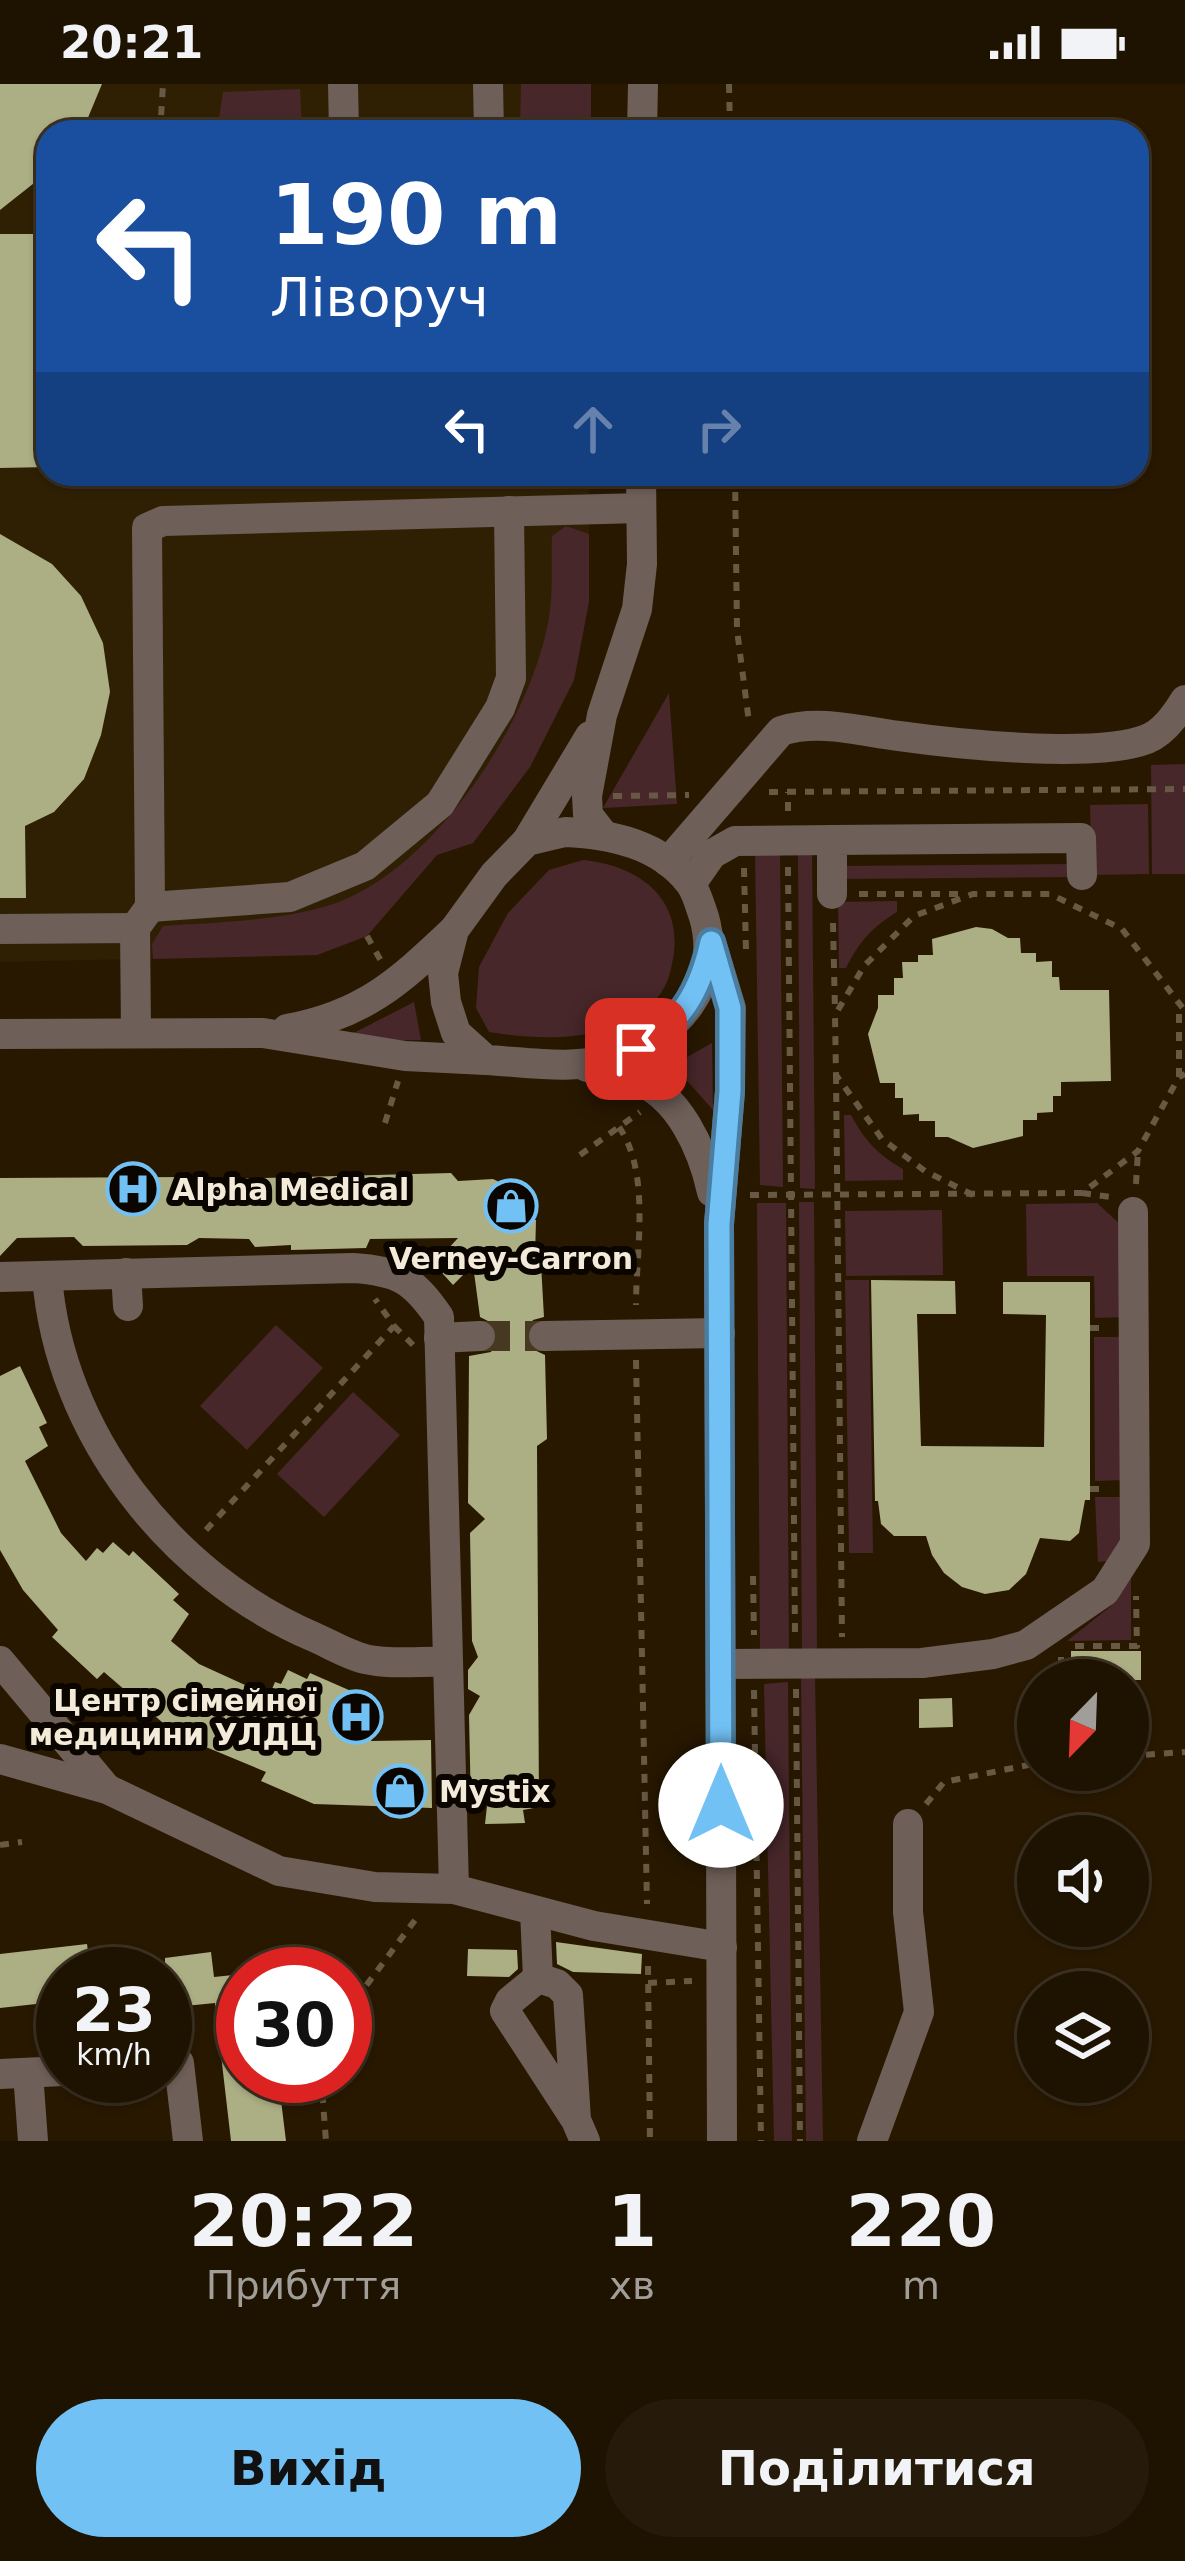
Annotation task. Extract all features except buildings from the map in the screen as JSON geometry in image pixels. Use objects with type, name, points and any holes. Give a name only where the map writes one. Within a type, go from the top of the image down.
[{"type":"street","points":[[344,84],[344,120]]},
{"type":"street","points":[[488,84],[489,120]]},
{"type":"street","points":[[642,120],[644,84]]},
{"type":"street","points":[[602,833],[588,815],[587,796],[602,716],[637,609],[642,565],[641,486]]},
{"type":"street","points":[[136,1033],[147,528],[163,521],[640,508]]},
{"type":"street","points":[[0,929],[142,918],[290,897],[365,866],[440,804],[500,708],[511,678],[509,511]]},
{"type":"street","points":[[680,873],[730,794],[781,731],[806,723],[960,745],[1117,748],[1152,737],[1185,700]]},
{"type":"street","points":[[263,1034],[324,1022],[395,986],[454,929],[494,875],[527,841],[602,716]]},
{"type":"street","points":[[527,841],[566,832],[602,833],[641,846],[680,873],[711,942],[730,1008],[730,1091],[719,1224],[722,2141]]},
{"type":"street","points":[[680,873],[736,841],[1081,838],[1082,875]]},
{"type":"street","points":[[832,840],[832,894]]},
{"type":"street","points":[[454,929],[442,973],[446,1002],[456,1033],[486,1060]]},
{"type":"street","points":[[0,1034],[263,1034],[405,1056],[576,1064],[610,1059],[664,1033],[689,1005],[703,978],[711,942]]},
{"type":"street","points":[[576,1064],[638,1079],[666,1097],[705,1156],[719,1224]]},
{"type":"street","points":[[721,1664],[922,1663],[993,1654],[1026,1645],[1105,1591],[1135,1544],[1133,1212]]},
{"type":"street","points":[[0,1277],[353,1268],[387,1270],[419,1288],[439,1317],[435,1599],[448,1662],[446,1889]]},
{"type":"street","points":[[126,1273],[128,1306]]},
{"type":"street","points":[[47,1276],[51,1323],[78,1396],[119,1478],[183,1555],[276,1621],[365,1659],[448,1662]]},
{"type":"street","points":[[544,1336],[720,1333]]},
{"type":"street","points":[[439,1338],[480,1336]]},
{"type":"street","points":[[0,1661],[107,1789]]},
{"type":"street","points":[[0,1760],[107,1789],[279,1871],[375,1887],[446,1889],[594,1927],[722,1947]]},
{"type":"street","points":[[872,2141],[919,2012],[908,1912],[908,1824]]},
{"type":"street","points":[[535,1911],[538,1978]]},
{"type":"street","points":[[538,1978],[557,1984],[568,1995],[581,2130]]},
{"type":"street","points":[[538,1978],[510,2001],[506,2011],[581,2130]]},
{"type":"street","points":[[14,2074],[33,2141]]},
{"type":"street","points":[[184,2103],[188,2141]]},
{"type":"path","points":[[160,120],[163,84]]},
{"type":"path","points":[[730,84],[730,120]]},
{"type":"path","points":[[735,486],[737,630],[755,761]]},
{"type":"path","points":[[587,796],[1185,789]]},
{"type":"path","points":[[788,792],[800,2141]]},
{"type":"path","points":[[750,1195],[792,1195],[840,1195],[973,1195],[1082,1193],[1138,1151],[1182,1076],[1182,1009],[1122,929],[1050,895],[832,894],[840,1195],[842,1665]]},
{"type":"path","points":[[835,1015],[864,966],[914,916],[973,894]]},
{"type":"path","points":[[836,1076],[882,1139],[926,1171],[973,1195]]},
{"type":"path","points":[[619,1127],[633,1147],[637,1191],[635,1334],[650,2141]]},
{"type":"path","points":[[183,1555],[394,1326],[353,1268]]},
{"type":"path","points":[[1060,1659],[1060,1646],[1137,1646]]},
{"type":"path","points":[[1149,1755],[1185,1752]]},
{"type":"path","points":[[908,1824],[944,1782],[1017,1767]]},
{"type":"path","points":[[0,1845],[22,1842]]},
{"type":"path","points":[[372,1981],[446,1889]]},
{"type":"path","points":[[323,2103],[326,2141]]},
{"type":"shaded area","points":[[0,84],[591,84],[591,120],[36,120],[36,486],[589,486],[589,602],[574,680],[530,767],[473,843],[437,855],[367,936],[317,955],[0,962]]},
{"type":"shaded area","points":[[521,84],[591,84],[591,120],[520,120]]},
{"type":"shaded area","points":[[300,89],[301,120],[219,120],[223,92]]},
{"type":"shaded area","points":[[566,526],[589,534],[589,602],[574,680],[530,767],[473,843],[437,855],[367,936],[317,955],[153,959],[152,944],[163,926],[273,917],[336,903],[374,884],[445,822],[476,782],[525,694],[550,610],[552,536]]},
{"type":"shaded area","points":[[669,693],[677,804],[603,808]]},
{"type":"shaded area","points":[[1185,764],[1185,874],[1152,874],[1151,765]]},
{"type":"shaded area","points":[[1148,804],[1149,874],[1092,875],[1090,805]]},
{"type":"shaded area","points":[[798,849],[812,849],[815,1189],[800,1188]]},
{"type":"shaded area","points":[[755,851],[780,851],[783,1187],[760,1185]]},
{"type":"shaded area","points":[[583,860],[641,879],[666,905],[675,942],[663,990],[627,1021],[589,1034],[528,1037],[489,1032],[476,1008],[479,967],[508,913],[549,870]]},
{"type":"shaded area","points":[[1074,864],[1074,877],[841,879],[841,866]]},
{"type":"shaded area","points":[[897,901],[897,912],[867,936],[846,968],[839,968],[838,902]]},
{"type":"shaded area","points":[[414,1002],[421,1040],[338,1041]]},
{"type":"shaded area","points":[[712,1043],[713,1110],[673,1065]]},
{"type":"shaded area","points":[[844,1115],[851,1115],[873,1146],[903,1169],[903,1180],[845,1181]]},
{"type":"shaded area","points":[[799,1202],[814,1202],[817,1657],[802,1657]]},
{"type":"shaded area","points":[[757,1203],[786,1203],[789,1656],[760,1656]]},
{"type":"shaded area","points":[[1097,1203],[1122,1226],[1123,1317],[1095,1318],[1094,1276],[1027,1276],[1026,1204]]},
{"type":"shaded area","points":[[942,1210],[943,1275],[846,1276],[845,1211]]},
{"type":"shaded area","points":[[845,1280],[869,1280],[873,1553],[849,1553]]},
{"type":"shaded area","points":[[276,1325],[323,1368],[247,1450],[200,1406]]},
{"type":"shaded area","points":[[1094,1337],[1125,1337],[1125,1480],[1095,1481]]},
{"type":"shaded area","points":[[353,1392],[400,1435],[324,1517],[277,1474]]},
{"type":"shaded area","points":[[1095,1497],[1127,1497],[1120,1546],[1108,1561],[1098,1562]]},
{"type":"shaded area","points":[[1131,1576],[1131,1640],[1067,1641],[1111,1606]]},
{"type":"shaded area","points":[[801,1675],[815,1675],[823,2141],[806,2141]]},
{"type":"shaded area","points":[[788,1682],[792,2141],[774,2141],[764,1684]]},
{"type":"tunnel","points":[[480,1336],[544,1336]]},
{"type":"place","name":"Alpha Medical","points":[[133,1189]]},
{"type":"place","name":"Verney-Carron","points":[[511,1206]]},
{"type":"place","name":"Центр сімейної медицини УЛДЦ","points":[[356,1717]]},
{"type":"place","name":"Mystix","points":[[400,1791]]},
{"type":"route","points":[[636,1049],[664,1033],[689,1005],[703,978],[711,942],[730,1008],[730,1091],[719,1224],[721,1805]]}]
